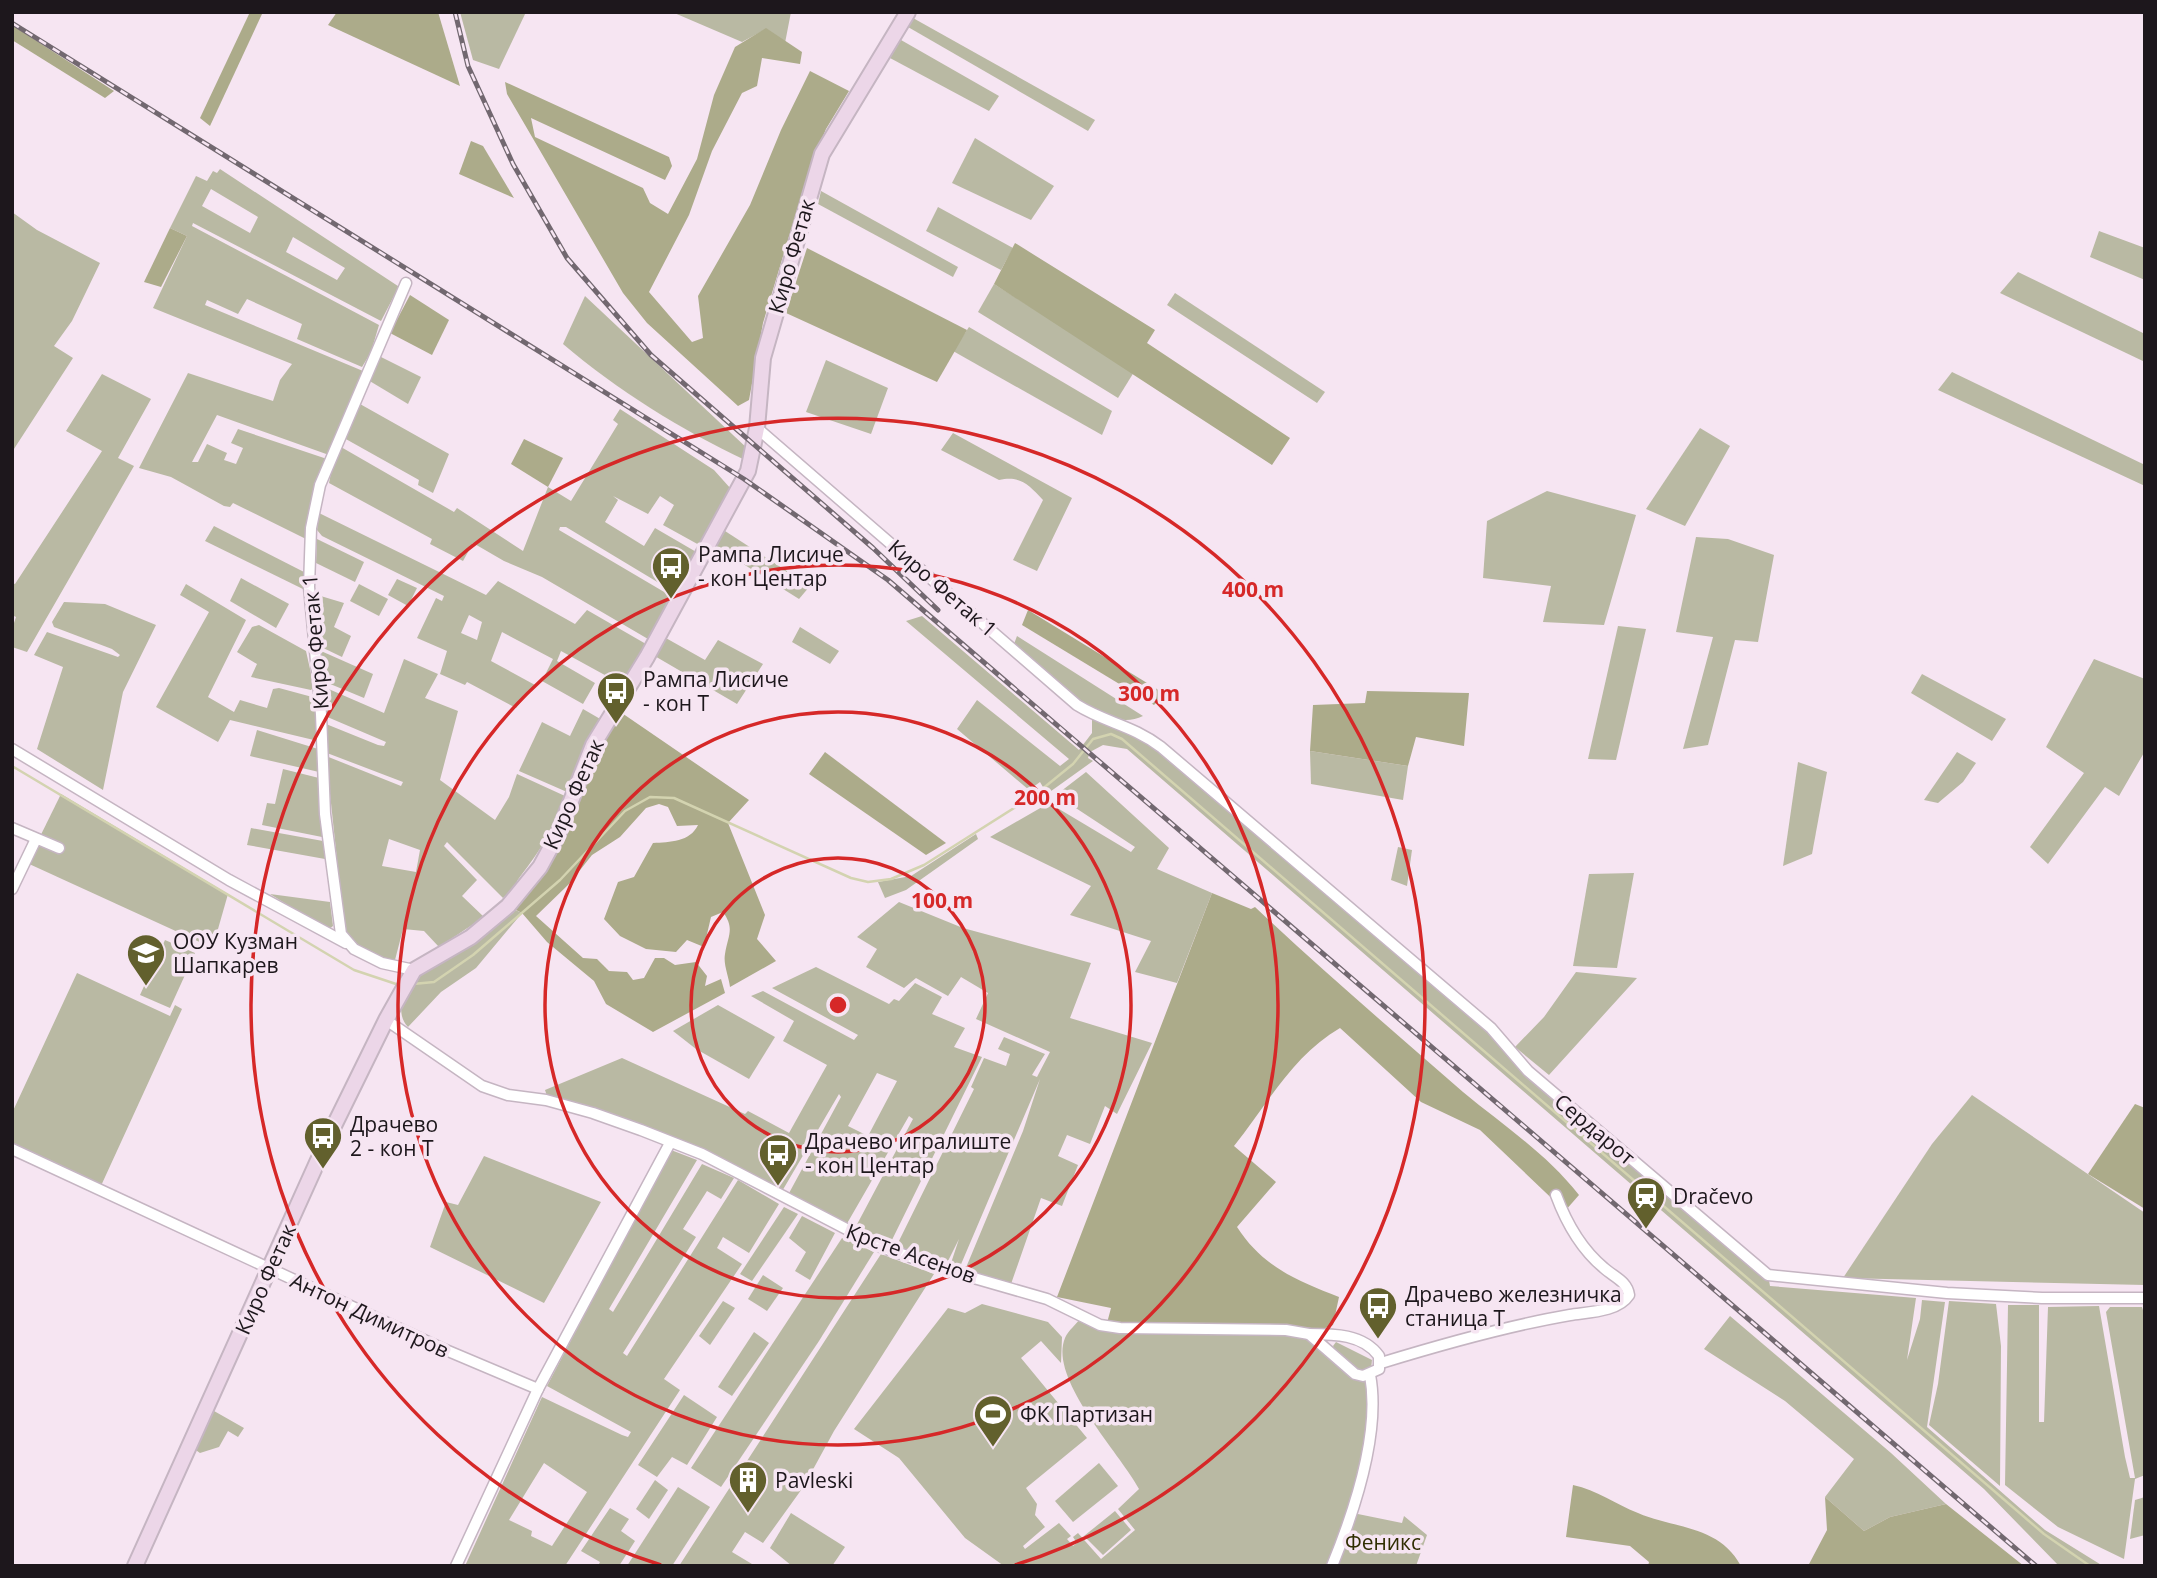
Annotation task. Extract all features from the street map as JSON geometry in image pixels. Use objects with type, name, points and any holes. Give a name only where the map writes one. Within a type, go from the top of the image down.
[{"type":"main road","name":"Киро Фетак","points":[[135,1566],[269,1269],[386,1020],[414,970],[471,937],[508,906],[540,867],[558,834],[593,745],[647,657],[748,471],[757,428],[762,358],[822,154],[908,12]]},
{"type":"street","name":"Киро Фетак 1","points":[[346,944],[341,934],[325,814],[321,714],[309,587],[310,538],[318,494],[330,456],[406,283]]},
{"type":"street","name":"Киро Фетак 1","points":[[757,428],[1077,705],[1092,715],[1140,731]]},
{"type":"street","points":[[754,444],[762,437],[770,437]]},
{"type":"street","name":"Сердарот","points":[[1140,731],[1491,1028],[1528,1072],[1768,1275],[1959,1294],[2042,1298],[2145,1298]]},
{"type":"street","points":[[12,749],[229,880],[382,963],[414,970]]},
{"type":"street","points":[[12,828],[59,848]]},
{"type":"street","points":[[12,889],[36,839]]},
{"type":"street","name":"Крсте Асенов","points":[[386,1020],[482,1086],[509,1095],[546,1100],[593,1113],[711,1159],[881,1247],[960,1274],[1047,1299],[1100,1325],[1120,1328],[1286,1330],[1350,1337],[1371,1346],[1381,1363]]},
{"type":"street","points":[[456,1566],[538,1389],[670,1143]]},
{"type":"street","name":"Антон Димитров","points":[[12,1149],[269,1269],[538,1389]]},
{"type":"street","points":[[1309,1334],[1355,1374],[1370,1374],[1379,1369],[1381,1363],[1463,1338],[1597,1311],[1626,1300],[1629,1295],[1626,1284],[1591,1256],[1562,1213],[1556,1195]]},
{"type":"street","points":[[1332,1566],[1359,1487],[1374,1405],[1370,1374]]},
{"type":"green space","points":[[250,12],[262,14],[210,126],[200,118]]},
{"type":"green space","points":[[337,12],[438,12],[460,86],[328,25]]},
{"type":"green space","points":[[460,12],[526,12],[499,69],[473,60]]},
{"type":"green space","points":[[672,12],[791,12],[785,43],[766,29],[742,42]]},
{"type":"green space","points":[[913,18],[1095,120],[1088,131],[908,27]]},
{"type":"green space","points":[[12,25],[114,91],[105,98],[12,40]]},
{"type":"green space","points":[[766,28],[802,52],[800,64],[762,58],[757,86],[742,93],[712,151],[689,215],[649,292],[692,342],[703,338],[698,296],[750,205],[781,130],[810,71],[849,91],[826,129],[808,173],[763,323],[749,400],[738,406],[647,323],[623,293],[507,94],[505,82],[669,157],[672,166],[665,180],[531,118],[535,137],[643,188],[650,203],[668,214],[697,159],[714,95],[735,47]]},
{"type":"green space","points":[[901,40],[999,96],[989,111],[890,58]]},
{"type":"green space","points":[[975,138],[1054,186],[1031,220],[952,183]]},
{"type":"green space","points":[[471,141],[483,146],[514,198],[459,174]]},
{"type":"green space","points":[[220,169],[404,290],[399,299],[394,296],[381,321],[193,223],[192,226],[379,325],[371,352],[362,367],[297,339],[302,324],[247,299],[238,314],[207,300],[205,305],[363,371],[329,455],[217,415],[192,462],[198,462],[207,444],[227,453],[224,460],[236,464],[243,448],[231,443],[238,429],[327,459],[306,539],[233,503],[230,507],[224,506],[171,477],[139,468],[188,373],[273,401],[280,380],[292,364],[153,308],[187,236],[170,228],[196,176],[207,181],[213,171],[217,173]],"holes":[[[211,189],[258,217],[250,233],[202,206]],[[293,237],[345,268],[337,280],[286,252]]]},
{"type":"green space","points":[[821,191],[958,267],[953,277],[818,204]]},
{"type":"green space","points":[[938,207],[1013,248],[1001,270],[926,231]]},
{"type":"green space","points":[[12,212],[37,230],[100,263],[72,321],[54,346],[73,358],[12,452]]},
{"type":"green space","points":[[170,228],[187,236],[161,287],[144,282]]},
{"type":"green space","points":[[2099,231],[2145,248],[2145,280],[2090,257]]},
{"type":"green space","points":[[1015,243],[1155,330],[1147,343],[1290,438],[1272,465],[994,284]]},
{"type":"green space","points":[[807,248],[967,330],[937,382],[786,313]]},
{"type":"green space","points":[[2018,272],[2145,334],[2145,362],[2000,293]]},
{"type":"green space","points":[[994,284],[1134,372],[1118,398],[978,312]]},
{"type":"green space","points":[[1175,293],[1325,392],[1317,403],[1167,305]]},
{"type":"green space","points":[[410,295],[449,320],[432,355],[390,333]]},
{"type":"green space","points":[[585,296],[749,450],[745,460],[650,408],[563,344]]},
{"type":"green space","points":[[969,327],[1112,411],[1102,435],[953,351]]},
{"type":"green space","points":[[379,356],[421,377],[408,404],[368,380]]},
{"type":"green space","points":[[826,360],[888,388],[871,434],[806,412]]},
{"type":"green space","points":[[1952,372],[2145,465],[2145,486],[1938,390]]},
{"type":"green space","points":[[102,374],[151,399],[118,458],[134,466],[27,652],[12,647],[12,629],[16,617],[12,615],[12,583],[15,584],[102,451],[66,431]]},
{"type":"green space","points":[[360,404],[449,454],[433,493],[418,485],[419,480],[344,438]]},
{"type":"green space","points":[[620,409],[714,470],[731,489],[701,546],[663,525],[674,505],[660,496],[648,514],[613,496],[618,500],[605,522],[644,546],[655,528],[698,553],[674,592],[566,527],[560,527],[559,530],[671,596],[648,639],[542,577],[504,561],[473,543],[463,561],[430,544],[432,539],[329,483],[333,463],[341,447],[454,512],[457,508],[523,551],[548,487],[571,501],[618,424],[613,420]]},
{"type":"green space","points":[[1700,428],[1730,446],[1685,526],[1646,509]]},
{"type":"green space","points":[[953,433],[1072,498],[1037,571],[1013,560],[1043,500],[1024,482],[1013,479],[999,480],[941,450]]},
{"type":"green space","points":[[524,439],[563,458],[548,487],[511,464]]},
{"type":"green space","points":[[1547,491],[1636,515],[1604,625],[1543,622],[1551,586],[1483,578],[1487,521]]},
{"type":"green space","points":[[319,513],[486,595],[498,581],[575,624],[587,610],[646,644],[623,685],[561,651],[557,661],[595,683],[583,704],[542,681],[553,659],[502,632],[491,661],[535,685],[516,708],[467,682],[465,685],[440,674],[447,651],[417,638],[436,598],[442,601],[444,596],[322,536],[317,530]],"holes":[[[469,615],[482,622],[477,640],[461,633]]]},
{"type":"green space","points":[[214,526],[304,572],[305,590],[205,541]]},
{"type":"green space","points":[[725,531],[810,586],[799,599],[716,547]]},
{"type":"green space","points":[[1696,537],[1728,539],[1774,555],[1758,642],[1735,640],[1708,745],[1683,749],[1713,637],[1676,632]]},
{"type":"green space","points":[[317,539],[364,562],[355,582],[316,563]]},
{"type":"green space","points":[[241,578],[289,604],[276,628],[230,601]]},
{"type":"green space","points":[[397,579],[417,588],[408,606],[388,595]]},
{"type":"green space","points":[[186,584],[246,620],[208,697],[234,712],[240,700],[267,708],[273,689],[279,688],[316,698],[318,741],[230,720],[218,742],[156,707],[209,612],[180,595]]},
{"type":"green space","points":[[359,584],[388,599],[379,616],[350,601]]},
{"type":"green space","points":[[314,594],[344,603],[334,627],[351,636],[342,657],[317,645]]},
{"type":"green space","points":[[64,602],[105,604],[156,625],[123,692],[103,790],[37,749],[63,667],[34,655],[47,632],[118,657],[120,655],[112,649],[54,627],[52,622]]},
{"type":"green space","points":[[1028,610],[1165,694],[1154,705],[1022,625]]},
{"type":"green space","points":[[922,616],[1079,750],[1092,733],[1092,715],[1140,731],[1491,1028],[1528,1071],[1768,1275],[1770,1286],[1916,1298],[1907,1360],[1920,1319],[1922,1300],[1945,1302],[1927,1427],[2045,1530],[2103,1566],[2059,1566],[1984,1489],[1127,749],[1103,745],[1090,752],[1088,758],[1093,761],[1047,794],[1040,782],[1029,790],[957,729],[977,700],[1060,766],[1069,759],[906,621]]},
{"type":"green space","points":[[259,625],[306,651],[314,687],[311,690],[251,677],[257,664],[237,652],[252,627]]},
{"type":"green space","points":[[1618,626],[1646,629],[1616,760],[1588,759]]},
{"type":"green space","points":[[800,627],[839,651],[830,664],[792,642]]},
{"type":"green space","points":[[1017,636],[1143,716],[1127,720],[1109,717],[1091,709],[1056,683],[1014,644]]},
{"type":"green space","points":[[664,637],[705,660],[718,640],[763,664],[737,704],[653,655]]},
{"type":"green space","points":[[321,651],[373,674],[364,698],[323,681],[318,660]]},
{"type":"green space","points":[[404,659],[438,674],[425,698],[458,711],[440,780],[495,820],[509,797],[517,774],[565,796],[545,841],[517,881],[518,884],[503,898],[447,842],[444,846],[477,880],[462,896],[484,917],[439,947],[424,931],[403,929],[395,960],[372,955],[345,935],[326,756],[401,786],[403,782],[327,753],[326,724],[378,745],[384,746],[386,742],[325,716],[324,687],[384,713]],"holes":[[[389,839],[420,850],[416,872],[382,866]]]},
{"type":"green space","points":[[2094,659],[2145,679],[2145,751],[2119,796],[2105,787],[2048,864],[2030,847],[2084,773],[2046,747]]},
{"type":"green space","points":[[1922,674],[2006,719],[1992,741],[1911,693]]},
{"type":"green space","points":[[1367,691],[1469,693],[1464,746],[1416,737],[1408,766],[1310,751],[1313,705],[1365,703]]},
{"type":"green space","points":[[583,709],[602,720],[586,745],[567,792],[519,771],[542,722],[570,736]]},
{"type":"green space","points":[[616,709],[749,800],[728,823],[765,915],[757,939],[776,961],[730,987],[725,958],[730,928],[723,912],[711,917],[704,947],[687,940],[676,952],[646,949],[620,936],[604,919],[618,882],[634,877],[653,843],[685,838],[698,825],[677,826],[668,807],[659,804],[646,808],[620,837],[592,855],[569,884],[536,916],[583,958],[597,959],[609,971],[627,972],[633,980],[644,978],[655,958],[664,958],[675,965],[696,962],[707,976],[705,986],[721,979],[725,993],[653,1032],[606,1004],[594,981],[547,942],[522,913],[508,906],[540,867]]},
{"type":"green space","points":[[257,730],[318,749],[319,772],[250,756]]},
{"type":"green space","points":[[1310,751],[1408,766],[1403,800],[1311,784]]},
{"type":"green space","points":[[825,752],[946,843],[926,855],[809,774]]},
{"type":"green space","points":[[1957,752],[1976,763],[1963,782],[1938,803],[1924,800]]},
{"type":"green space","points":[[1798,762],[1827,772],[1812,854],[1783,866]]},
{"type":"green space","points":[[283,769],[319,778],[322,837],[262,825],[267,803],[275,804]]},
{"type":"green space","points":[[1086,772],[1169,848],[1157,869],[1212,893],[1177,983],[1135,972],[1151,941],[1070,915],[1091,886],[990,837],[1049,803],[1131,852],[1135,847],[1056,795]]},
{"type":"green space","points":[[61,794],[228,894],[218,929],[204,944],[27,863]]},
{"type":"green space","points":[[251,828],[323,841],[325,859],[247,845]]},
{"type":"green space","points":[[976,834],[978,839],[906,890],[885,898],[878,882],[911,876]]},
{"type":"green space","points":[[1398,847],[1412,850],[1407,886],[1391,880]]},
{"type":"green space","points":[[1634,873],[1617,968],[1573,966],[1589,874]]},
{"type":"green space","points":[[1212,893],[1251,909],[1255,907],[1463,1092],[1539,1153],[1579,1195],[1565,1211],[1480,1130],[1421,1102],[1340,1028],[1323,1039],[1295,1066],[1234,1146],[1276,1182],[1237,1227],[1258,1252],[1282,1271],[1339,1297],[1333,1325],[1315,1332],[1120,1326],[1107,1323],[1111,1308],[1057,1297]]},
{"type":"green space","points":[[270,894],[330,902],[333,926],[329,929],[323,927]]},
{"type":"green space","points":[[899,902],[963,928],[1091,963],[1070,1018],[1152,1043],[1117,1114],[1105,1106],[1090,1144],[1067,1135],[1058,1156],[1078,1165],[1062,1206],[1041,1198],[1011,1284],[965,1270],[1023,1131],[1040,1079],[959,1269],[950,1266],[959,1239],[947,1263],[895,1249],[974,1089],[971,1087],[984,1058],[1006,1066],[1010,1054],[998,1049],[1004,1037],[1045,1054],[1032,1075],[1037,1077],[1050,1052],[976,1019],[988,993],[961,977],[948,996],[916,978],[904,988],[866,967],[877,949],[857,937]]},
{"type":"green space","points":[[511,908],[522,913],[476,968],[441,992],[408,1027],[401,1009],[403,996],[412,977]]},
{"type":"green space","points":[[165,940],[195,953],[170,1008],[140,995]]},
{"type":"green space","points":[[816,967],[889,1004],[894,999],[899,1001],[915,983],[942,997],[932,1014],[965,1028],[954,1047],[982,1057],[889,1246],[854,1230],[913,1119],[909,1116],[845,1227],[788,1195],[841,1097],[839,1094],[781,1193],[720,1160],[547,1096],[545,1090],[622,1058],[745,1114],[748,1111],[789,1133],[827,1065],[783,1041],[794,1021],[751,996],[763,991],[854,1040],[858,1035],[772,988]],"holes":[[[877,1073],[897,1081],[868,1136],[848,1126]]]},
{"type":"green space","points":[[1576,972],[1637,978],[1549,1075],[1515,1047],[1544,1017]]},
{"type":"green space","points":[[77,973],[170,1016],[175,1005],[182,1009],[100,1188],[12,1149],[12,1113]]},
{"type":"green space","points":[[718,1005],[775,1037],[749,1079],[696,1049],[673,1031]]},
{"type":"green space","points":[[1972,1095],[2145,1213],[2145,1285],[1843,1278],[1932,1144]]},
{"type":"green space","points":[[2135,1104],[2145,1108],[2145,1209],[2088,1174]]},
{"type":"green space","points":[[671,1150],[697,1160],[609,1309],[613,1312],[702,1164],[734,1178],[721,1199],[707,1191],[683,1229],[696,1237],[623,1353],[627,1356],[738,1180],[779,1204],[749,1253],[723,1237],[717,1248],[742,1264],[664,1379],[680,1390],[565,1566],[465,1566],[542,1397],[622,1435],[628,1437],[631,1432],[547,1386]],"holes":[[[544,1463],[587,1492],[552,1546],[531,1536],[532,1531],[509,1520]]]},
{"type":"green space","points":[[484,1156],[601,1202],[544,1303],[430,1247],[446,1202],[458,1205]]},
{"type":"green space","points":[[784,1207],[798,1214],[752,1281],[740,1274]]},
{"type":"green space","points":[[802,1216],[835,1233],[810,1280],[795,1271],[806,1252],[789,1238]]},
{"type":"green space","points":[[842,1238],[874,1252],[819,1341],[721,1487],[691,1468]]},
{"type":"green space","points":[[881,1254],[934,1274],[834,1431],[804,1486],[763,1543],[745,1532],[732,1552],[752,1564],[750,1566],[679,1566]]},
{"type":"green space","points":[[763,1275],[783,1288],[767,1311],[748,1299]]},
{"type":"green space","points":[[723,1301],[735,1308],[710,1345],[699,1336]]},
{"type":"green space","points":[[1949,1301],[1996,1304],[2001,1346],[2000,1486],[1929,1425],[1938,1384]]},
{"type":"green space","name":"Феникс","points":[[982,1304],[1048,1322],[1062,1337],[1061,1363],[1041,1341],[1021,1358],[1087,1438],[1026,1488],[1037,1504],[1035,1515],[1045,1527],[1023,1546],[1025,1549],[1059,1523],[1071,1536],[1067,1539],[1073,1546],[1077,1543],[1073,1537],[1078,1533],[1101,1559],[1135,1530],[1118,1509],[1139,1489],[1088,1415],[1067,1374],[1063,1355],[1065,1338],[1082,1317],[1100,1325],[1309,1334],[1355,1374],[1370,1375],[1374,1397],[1353,1513],[1402,1523],[1404,1516],[1427,1535],[1416,1566],[1004,1566],[965,1538],[899,1458],[854,1429],[948,1308],[965,1313]]},
{"type":"green space","points":[[2008,1305],[2039,1305],[2039,1422],[2044,1422],[2048,1307],[2099,1306],[2130,1478],[2135,1478],[2106,1312],[2110,1307],[2142,1307],[2145,1317],[2145,1475],[2135,1479],[2124,1559],[2058,1527],[2005,1485]]},
{"type":"green space","points":[[1730,1316],[1891,1453],[1946,1504],[1890,1517],[1864,1531],[1825,1497],[1854,1459],[1785,1401],[1704,1349]]},
{"type":"green space","points":[[754,1332],[769,1343],[732,1396],[718,1387]]},
{"type":"green space","points":[[1336,1342],[1372,1360],[1371,1369],[1359,1372],[1335,1350],[1333,1346]]},
{"type":"green space","points":[[684,1395],[717,1417],[687,1465],[672,1457],[657,1477],[638,1465]]},
{"type":"green space","points":[[207,1407],[244,1428],[238,1437],[228,1431],[219,1447],[200,1453],[190,1446]]},
{"type":"green space","points":[[1099,1463],[1118,1486],[1073,1522],[1055,1501]]},
{"type":"green space","points":[[655,1480],[668,1490],[649,1519],[636,1509]]},
{"type":"green space","points":[[1573,1485],[1590,1490],[1638,1513],[1708,1535],[1732,1553],[1741,1566],[1648,1566],[1649,1562],[1630,1546],[1566,1537]]},
{"type":"green space","points":[[678,1487],[710,1507],[672,1566],[627,1566]]},
{"type":"green space","points":[[1825,1497],[1864,1531],[1890,1517],[1946,1504],[2024,1566],[1808,1566],[1827,1530]]},
{"type":"green space","points":[[2145,1497],[2145,1535],[2130,1539],[2135,1500]]},
{"type":"green space","points":[[610,1508],[629,1519],[621,1531],[635,1541],[619,1566],[598,1566],[600,1562],[581,1551]]},
{"type":"green space","points":[[1115,1511],[1131,1530],[1103,1555],[1084,1536]]},
{"type":"green space","points":[[791,1513],[845,1547],[832,1566],[792,1566],[770,1548]]},
{"type":"waterway","points":[[413,984],[434,982],[473,955],[560,880],[625,811],[650,797],[674,798],[851,878],[868,882],[891,879],[924,865],[1036,794],[1073,764],[1093,739],[1111,734],[1122,739],[2044,1534],[2090,1566]]},
{"type":"waterway","points":[[12,766],[354,970],[396,984]]},
{"type":"railway","points":[[455,12],[468,66],[513,164],[567,258],[651,355],[873,548],[938,610]]},
{"type":"railway","points":[[12,23],[744,479],[888,580],[2036,1566]]},
{"type":"place","name":"Рампа Лисиче - кон Центар","points":[[671,600]]},
{"type":"place","name":"Рампа Лисиче - кон Т","points":[[616,725]]},
{"type":"place","name":"ООУ Кузман Шапкарев","points":[[146,987]]},
{"type":"place","name":"Драчево 2 - кон T","points":[[323,1170]]},
{"type":"place","name":"Драчево игралиште - кон Центар","points":[[778,1187]]},
{"type":"place","name":"Dračevo","points":[[1646,1230]]},
{"type":"place","name":"Драчево железничка станица Т","points":[[1378,1340]]},
{"type":"place","name":"ФК Партизан","points":[[993,1448]]},
{"type":"place","name":"Pavleski","points":[[748,1514]]}]
